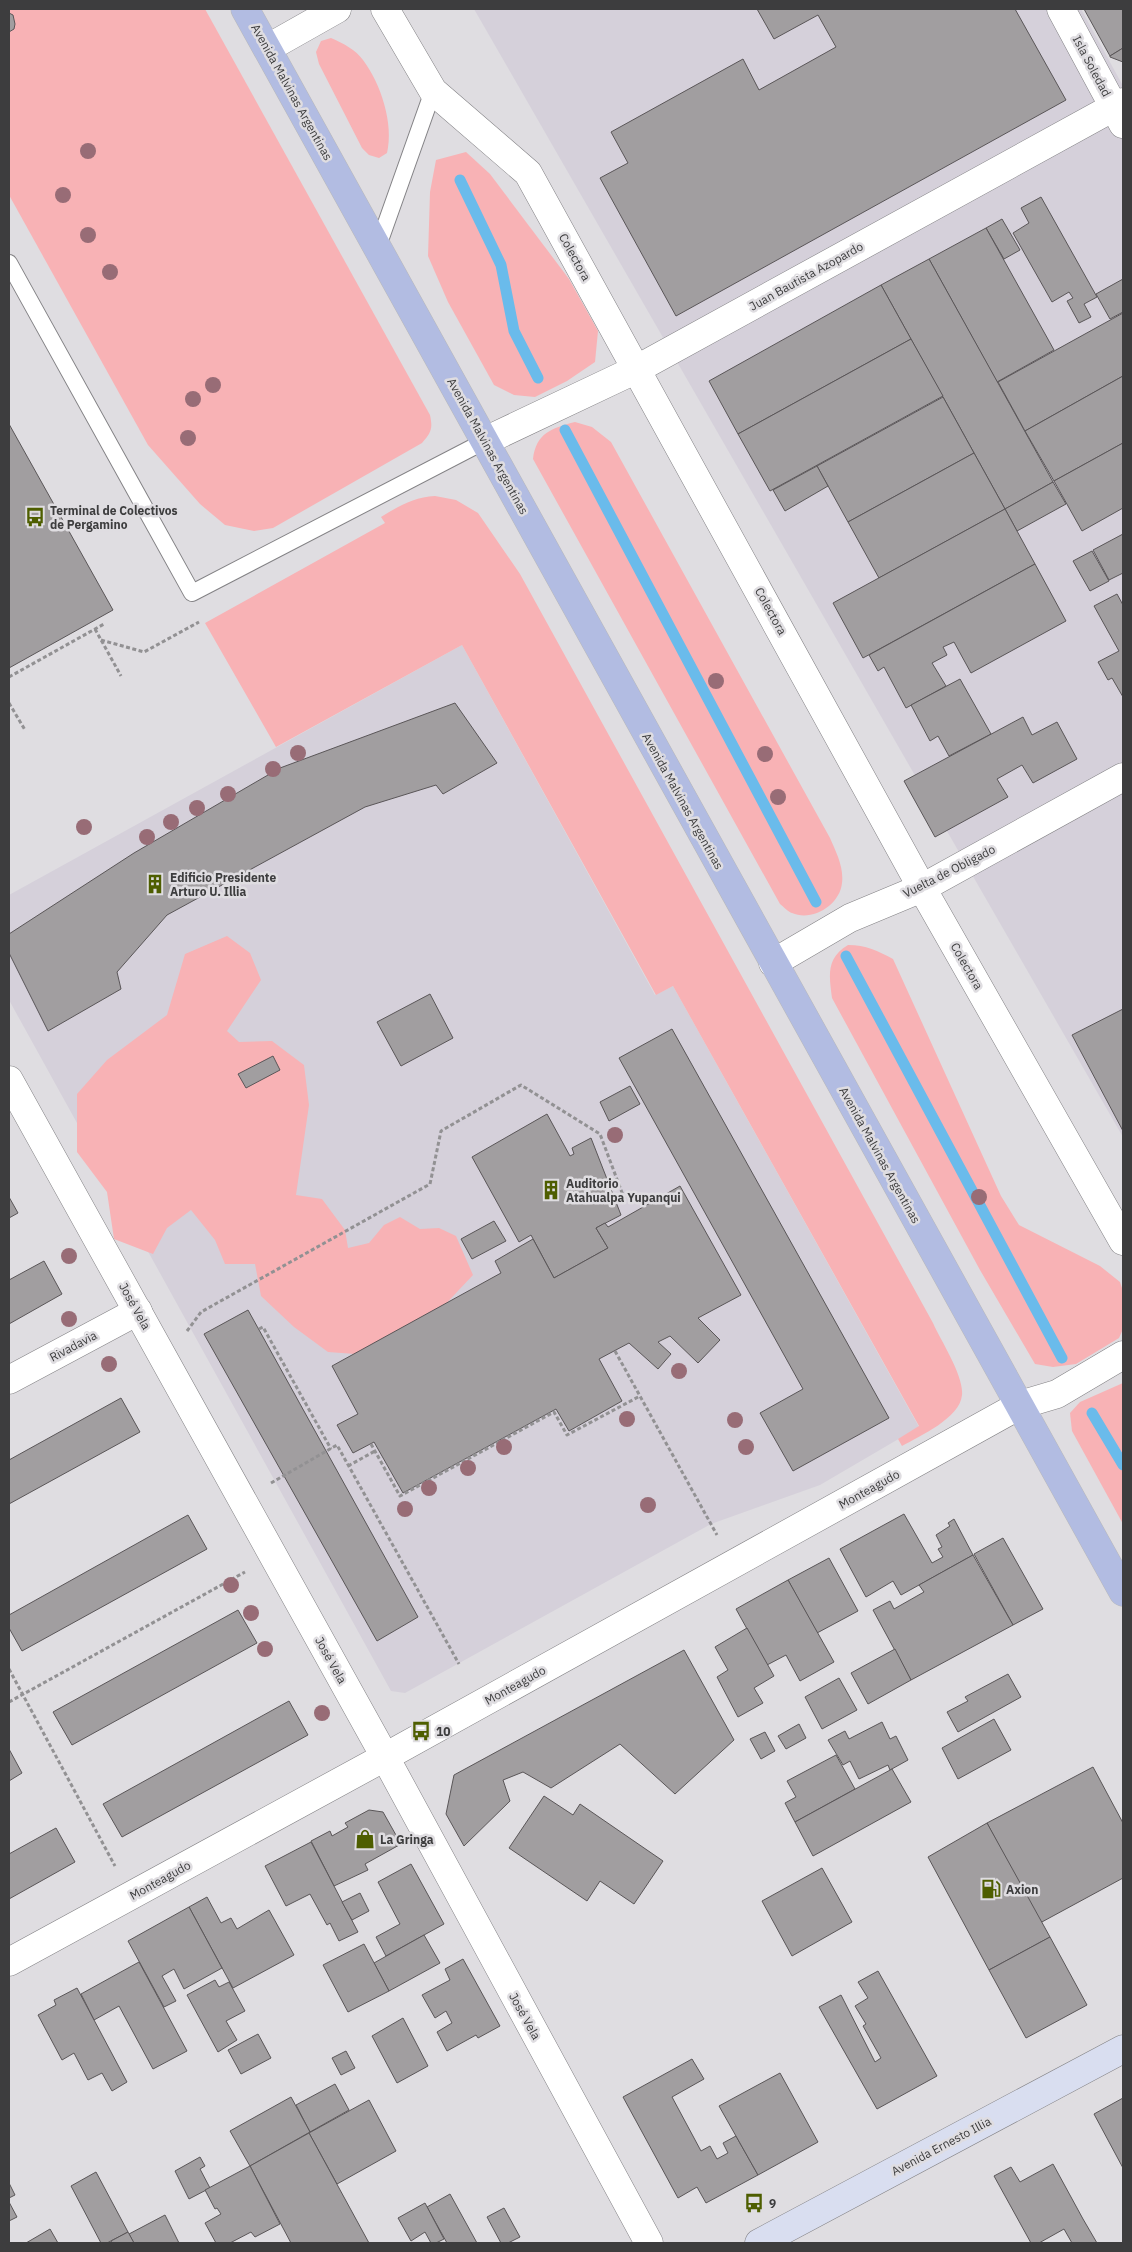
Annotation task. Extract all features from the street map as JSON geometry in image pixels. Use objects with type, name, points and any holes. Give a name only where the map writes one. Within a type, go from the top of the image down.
[{"type":"main road","name":"Avenida Malvinas Argentinas","points":[[245,9],[1123,1592]]},
{"type":"main road","name":"Avenida Ernesto Illia","points":[[759,2243],[1123,2049]]},
{"type":"street","points":[[268,48],[337,9]]},
{"type":"street","name":"Colectora","points":[[385,9],[433,91],[528,173],[922,888],[1123,1241]]},
{"type":"street","name":"Isla Soledad","points":[[1061,9],[1120,111]]},
{"type":"street","name":"Juan Bautista Azopardo","points":[[485,441],[637,369],[1120,111]]},
{"type":"street","name":"Vuelta de Obligado","points":[[773,964],[850,918],[922,888],[1123,777]]},
{"type":"street","name":"José Vela","points":[[9,1080],[385,1757],[649,2243]]},
{"type":"street","name":"Rivadavia","points":[[9,1380],[138,1311]]},
{"type":"street","name":"Monteagudo","points":[[9,1962],[385,1757],[1020,1405],[1057,1394],[1123,1355]]},
{"type":"lane","points":[[378,246],[433,91]]},
{"type":"lane","points":[[9,263],[192,593],[485,441]]},
{"type":"path","points":[[9,677],[104,624]]},
{"type":"path","points":[[95,629],[121,676]]},
{"type":"path","points":[[9,703],[25,730]]},
{"type":"path","points":[[185,1334],[201,1312],[430,1184],[441,1131],[521,1086],[600,1134],[624,1198],[616,1202]]},
{"type":"path","points":[[259,1330],[263,1327],[331,1449]]},
{"type":"path","points":[[615,1351],[733,1564]]},
{"type":"path","points":[[371,1444],[400,1496],[554,1412],[567,1435],[640,1396]]},
{"type":"path","points":[[268,1484],[337,1445],[459,1664]]},
{"type":"path","points":[[348,1466],[376,1452]]},
{"type":"path","points":[[9,1702],[274,1557]]},
{"type":"path","points":[[9,1669],[131,1896]]},
{"type":"shaded area","points":[[9,9],[205,9],[430,415],[430,430],[422,443],[273,528],[254,531],[225,525],[200,504],[148,445],[9,195]]},
{"type":"shaded area","points":[[474,9],[1081,9],[1123,86],[1123,1137]]},
{"type":"shaded area","points":[[331,38],[349,47],[360,56],[380,92],[387,117],[389,142],[387,153],[379,158],[369,155],[362,148],[319,64],[316,52],[321,41]]},
{"type":"shaded area","points":[[466,152],[490,174],[569,279],[598,331],[595,362],[567,381],[535,397],[514,395],[494,385],[448,302],[428,256],[430,192],[436,160]]},
{"type":"shaded area","points":[[575,422],[592,427],[611,442],[830,838],[841,865],[842,883],[836,898],[824,910],[808,915],[800,915],[791,912],[780,904],[533,459],[538,443],[546,433],[552,429]]},
{"type":"shaded area","points":[[435,496],[456,500],[478,513],[520,574],[933,1323],[951,1359],[962,1387],[960,1403],[947,1419],[902,1446],[898,1439],[919,1426],[673,986],[656,995],[462,645],[276,747],[205,623],[385,523],[381,517],[394,509],[413,500]]},
{"type":"shaded area","points":[[462,645],[655,995],[673,986],[919,1427],[820,1485],[711,1524],[405,1693],[391,1691],[9,1000],[9,895]]},
{"type":"shaded area","points":[[227,936],[250,953],[261,980],[227,1031],[239,1042],[272,1041],[304,1065],[309,1105],[296,1195],[322,1199],[345,1230],[348,1248],[369,1243],[384,1225],[400,1217],[420,1229],[439,1228],[456,1236],[473,1275],[423,1328],[369,1355],[328,1352],[294,1327],[261,1296],[255,1264],[225,1264],[215,1240],[191,1210],[167,1228],[153,1254],[114,1239],[107,1192],[77,1152],[77,1094],[107,1060],[167,1015],[185,954]]},
{"type":"shaded area","points":[[848,945],[872,949],[893,959],[1001,1196],[1019,1225],[1100,1266],[1120,1282],[1123,1291],[1123,1329],[1119,1338],[1076,1364],[1053,1367],[1035,1364],[980,1270],[832,998],[830,975],[832,962],[841,950]]},
{"type":"shaded area","points":[[1123,1383],[1123,1524],[1072,1431],[1070,1413],[1080,1402]]},
{"type":"building","points":[[757,9],[1015,9],[1066,100],[676,316],[600,178],[628,163],[611,132],[743,59],[759,90],[836,47],[818,15],[774,39]]},
{"type":"building","points":[[1084,9],[1123,9],[1123,48],[1110,56]]},
{"type":"building","points":[[9,13],[13,15],[15,24],[14,29],[9,32]]},
{"type":"building","points":[[1123,48],[1123,62],[1110,57],[1110,56]]},
{"type":"building","points":[[1041,197],[1097,297],[1084,304],[1091,317],[1079,323],[1067,301],[1073,298],[1069,292],[1052,302],[1013,233],[1029,223],[1021,208]]},
{"type":"building","points":[[1002,219],[1020,250],[1004,259],[986,228]]},
{"type":"building","points":[[986,228],[1054,350],[997,382],[929,259]]},
{"type":"building","points":[[929,259],[1053,482],[1005,509],[881,285]]},
{"type":"building","points":[[1123,279],[1123,312],[1110,319],[1096,294]]},
{"type":"building","points":[[881,285],[911,339],[738,434],[709,381]]},
{"type":"building","points":[[1123,313],[1123,376],[1025,431],[998,382]]},
{"type":"building","points":[[911,339],[943,396],[770,491],[738,434]]},
{"type":"building","points":[[1123,376],[1123,443],[1054,481],[1025,431]]},
{"type":"building","points":[[943,397],[974,453],[848,522],[817,466]]},
{"type":"building","name":"Terminal de Colectivos de Pergamino","points":[[9,424],[113,610],[9,668]]},
{"type":"building","points":[[1123,443],[1123,508],[1082,531],[1054,481]]},
{"type":"building","points":[[974,453],[1005,509],[879,578],[848,522]]},
{"type":"building","points":[[817,466],[828,486],[785,511],[773,490]]},
{"type":"building","points":[[1053,482],[1066,504],[1017,531],[1005,509]]},
{"type":"building","points":[[1005,509],[1035,564],[863,658],[833,603]]},
{"type":"building","points":[[1123,534],[1123,573],[1109,580],[1093,550]]},
{"type":"building","points":[[1092,551],[1109,581],[1090,591],[1073,561]]},
{"type":"building","points":[[1035,564],[1066,621],[971,673],[954,642],[943,647],[947,655],[932,663],[946,686],[906,708],[884,667],[878,671],[869,655]]},
{"type":"building","points":[[1117,594],[1123,605],[1123,697],[1112,678],[1108,680],[1098,662],[1119,651],[1094,606]]},
{"type":"building","points":[[960,679],[991,734],[949,756],[938,736],[930,741],[911,705]]},
{"type":"building","name":"Edificio Presidente Arturo U. Illia","points":[[455,703],[497,763],[443,794],[436,785],[365,807],[167,915],[117,972],[121,989],[48,1031],[9,953],[9,934],[134,853],[280,768]]},
{"type":"building","points":[[1023,717],[1032,735],[1057,722],[1077,759],[1033,783],[1022,765],[997,779],[1008,797],[935,837],[904,781]]},
{"type":"building","points":[[430,994],[453,1038],[401,1066],[377,1022]]},
{"type":"building","points":[[1123,1009],[1123,1131],[1072,1035]]},
{"type":"building","points":[[672,1029],[889,1418],[793,1471],[760,1413],[803,1389],[619,1058]]},
{"type":"building","points":[[273,1056],[280,1070],[246,1088],[238,1074]]},
{"type":"building","points":[[630,1086],[640,1104],[609,1121],[600,1102]]},
{"type":"building","name":"Auditorio Atahualpa Yupanqui","points":[[547,1114],[570,1156],[574,1154],[572,1148],[591,1138],[621,1215],[596,1228],[608,1248],[554,1278],[531,1235],[519,1242],[472,1157]]},
{"type":"building","points":[[680,1186],[741,1295],[698,1318],[720,1340],[698,1363],[670,1336],[658,1342],[671,1354],[658,1369],[629,1343],[599,1359],[622,1401],[569,1431],[556,1409],[403,1493],[374,1442],[353,1453],[337,1425],[358,1414],[332,1366],[501,1273],[495,1261],[533,1239],[554,1278],[608,1248],[596,1228],[605,1223],[608,1227]]},
{"type":"building","points":[[9,1197],[18,1213],[9,1218]]},
{"type":"building","points":[[494,1221],[506,1241],[472,1259],[461,1239]]},
{"type":"building","points":[[44,1261],[62,1294],[9,1324],[9,1280]]},
{"type":"building","points":[[248,1310],[418,1617],[377,1641],[204,1334]]},
{"type":"building","points":[[121,1398],[140,1432],[9,1504],[9,1460]]},
{"type":"building","points":[[904,1514],[932,1563],[943,1557],[938,1549],[942,1547],[936,1535],[950,1526],[948,1523],[954,1519],[973,1555],[901,1595],[893,1581],[866,1597],[840,1549]]},
{"type":"building","points":[[188,1515],[207,1549],[22,1651],[9,1628],[9,1615]]},
{"type":"building","points":[[1003,1538],[1043,1609],[1013,1625],[974,1554]]},
{"type":"building","points":[[973,1555],[1013,1625],[911,1680],[873,1610],[890,1601],[894,1609],[924,1592],[919,1585]]},
{"type":"building","points":[[829,1558],[858,1611],[817,1633],[788,1580]]},
{"type":"building","points":[[788,1580],[834,1662],[800,1681],[786,1655],[767,1665],[736,1609]]},
{"type":"building","points":[[238,1610],[257,1643],[72,1745],[53,1712]]},
{"type":"building","points":[[747,1628],[774,1676],[754,1688],[763,1703],[738,1717],[717,1677],[728,1670],[715,1647]]},
{"type":"building","points":[[895,1649],[911,1680],[868,1704],[851,1673]]},
{"type":"building","points":[[684,1650],[734,1740],[675,1794],[620,1744],[551,1788],[523,1772],[503,1780],[510,1801],[464,1846],[446,1814],[454,1775]]},
{"type":"building","points":[[1008,1674],[1021,1697],[958,1732],[947,1712],[968,1701],[965,1697]]},
{"type":"building","points":[[839,1678],[857,1710],[822,1729],[805,1697]]},
{"type":"building","points":[[289,1701],[308,1735],[122,1837],[103,1804]]},
{"type":"building","points":[[994,1719],[1011,1750],[958,1779],[942,1748]]},
{"type":"building","points":[[882,1722],[890,1739],[896,1736],[908,1760],[890,1770],[888,1765],[859,1779],[850,1761],[843,1765],[828,1740],[845,1731],[849,1739]]},
{"type":"building","points":[[799,1724],[806,1738],[786,1749],[778,1736]]},
{"type":"building","points":[[765,1732],[775,1751],[761,1759],[750,1739]]},
{"type":"building","points":[[9,1749],[22,1773],[9,1781]]},
{"type":"building","points":[[836,1755],[855,1789],[795,1822],[785,1803],[796,1797],[787,1781]]},
{"type":"building","points":[[1093,1767],[1123,1823],[1123,1878],[1040,1923],[987,1823]]},
{"type":"building","points":[[892,1769],[911,1802],[813,1856],[795,1822]]},
{"type":"building","points":[[544,1796],[573,1815],[580,1804],[663,1861],[634,1904],[600,1881],[587,1901],[509,1848]]},
{"type":"building","points":[[369,1810],[383,1812],[401,1844],[365,1864],[368,1870],[334,1886],[311,1841],[330,1831],[332,1836],[348,1827],[345,1823]]},
{"type":"building","points":[[987,1823],[1050,1937],[989,1970],[928,1857]]},
{"type":"building","points":[[56,1828],[75,1862],[9,1899],[9,1854]]},
{"type":"building","points":[[311,1842],[358,1932],[339,1941],[330,1923],[327,1925],[310,1894],[286,1906],[265,1866]]},
{"type":"building","points":[[411,1864],[444,1924],[386,1956],[376,1937],[400,1924],[378,1882]]},
{"type":"building","points":[[822,1868],[852,1922],[792,1956],[762,1901]]},
{"type":"building","points":[[360,1893],[369,1911],[352,1920],[342,1902]]},
{"type":"building","points":[[207,1897],[221,1923],[231,1918],[237,1929],[269,1910],[294,1955],[233,1988],[189,1907]]},
{"type":"building","points":[[189,1907],[222,1968],[184,1989],[174,1969],[162,1976],[176,2001],[164,2007],[128,1941]]},
{"type":"building","points":[[424,1935],[440,1963],[389,1991],[374,1963]]},
{"type":"building","points":[[1050,1937],[1087,2005],[1026,2038],[989,1970]]},
{"type":"building","points":[[364,1944],[389,1991],[348,2012],[323,1965]]},
{"type":"building","points":[[463,1959],[500,2026],[478,2038],[476,2035],[447,2051],[437,2032],[452,2023],[446,2011],[435,2018],[422,1995],[450,1980],[445,1969]]},
{"type":"building","points":[[139,1962],[187,2051],[153,2069],[119,2006],[94,2020],[81,1994]]},
{"type":"building","points":[[878,1971],[937,2076],[877,2109],[819,2007],[841,1995],[875,2062],[881,2058],[863,2026],[866,2024],[855,2006],[868,1998],[858,1982]]},
{"type":"building","points":[[215,1980],[219,1987],[229,1982],[245,2011],[226,2021],[237,2040],[218,2052],[187,1995]]},
{"type":"building","points":[[77,1988],[127,2082],[112,2091],[102,2073],[88,2080],[74,2053],[62,2060],[38,2015],[56,2005],[54,2000]]},
{"type":"building","points":[[403,2018],[428,2066],[397,2083],[372,2036]]},
{"type":"building","points":[[258,2034],[271,2058],[241,2074],[228,2050]]},
{"type":"building","points":[[346,2051],[355,2068],[341,2075],[332,2058]]},
{"type":"building","points":[[692,2059],[704,2079],[672,2097],[701,2151],[710,2146],[717,2159],[728,2153],[723,2143],[736,2136],[758,2175],[706,2203],[697,2187],[678,2198],[623,2097]]},
{"type":"building","points":[[780,2073],[818,2142],[758,2175],[719,2106]]},
{"type":"building","points":[[335,2084],[349,2110],[310,2132],[296,2105]]},
{"type":"building","points":[[291,2097],[310,2132],[250,2166],[230,2131]]},
{"type":"building","points":[[1123,2098],[1123,2168],[1094,2114]]},
{"type":"building","points":[[369,2100],[396,2151],[337,2184],[309,2133]]},
{"type":"building","points":[[309,2133],[369,2243],[291,2243],[250,2166]]},
{"type":"building","points":[[200,2157],[205,2166],[200,2169],[210,2188],[189,2199],[175,2171]]},
{"type":"building","points":[[1053,2164],[1097,2243],[1072,2243],[1064,2229],[1039,2243],[1031,2243],[994,2176],[1011,2167],[1020,2182]]},
{"type":"building","points":[[250,2166],[280,2224],[255,2237],[251,2232],[230,2243],[216,2243],[205,2223],[221,2214],[217,2208],[215,2209],[205,2190]]},
{"type":"building","points":[[96,2172],[128,2232],[107,2243],[101,2243],[71,2186]]},
{"type":"building","points":[[9,2183],[15,2195],[9,2198]]},
{"type":"building","points":[[450,2194],[477,2243],[447,2243],[427,2207]]},
{"type":"building","points":[[9,2202],[17,2217],[9,2221]]},
{"type":"building","points":[[425,2203],[444,2239],[436,2243],[431,2243],[425,2232],[411,2241],[398,2218]]},
{"type":"building","points":[[504,2208],[520,2237],[508,2243],[501,2243],[487,2217]]},
{"type":"building","points":[[165,2215],[179,2243],[134,2243],[129,2234]]},
{"type":"building","points":[[50,2229],[58,2243],[26,2243]]},
{"type":"building","points":[[128,2232],[134,2243],[112,2243],[111,2241]]},
{"type":"waterway","points":[[460,180],[501,265],[514,331],[538,378]]},
{"type":"waterway","points":[[565,430],[816,902]]},
{"type":"waterway","points":[[846,956],[1062,1358]]},
{"type":"waterway","points":[[1092,1413],[1123,1465]]},
{"type":"place","name":"Terminal de Colectivos de Pergamino","points":[[35,517]]},
{"type":"place","name":"Edificio Presidente Arturo U. Illia","points":[[155,884]]},
{"type":"place","name":"Auditorio Atahualpa Yupanqui","points":[[551,1190]]},
{"type":"place","name":"10","points":[[421,1731]]},
{"type":"place","name":"La Gringa","points":[[365,1839]]},
{"type":"place","name":"Axion","points":[[991,1889]]},
{"type":"place","name":"9","points":[[754,2203]]}]
